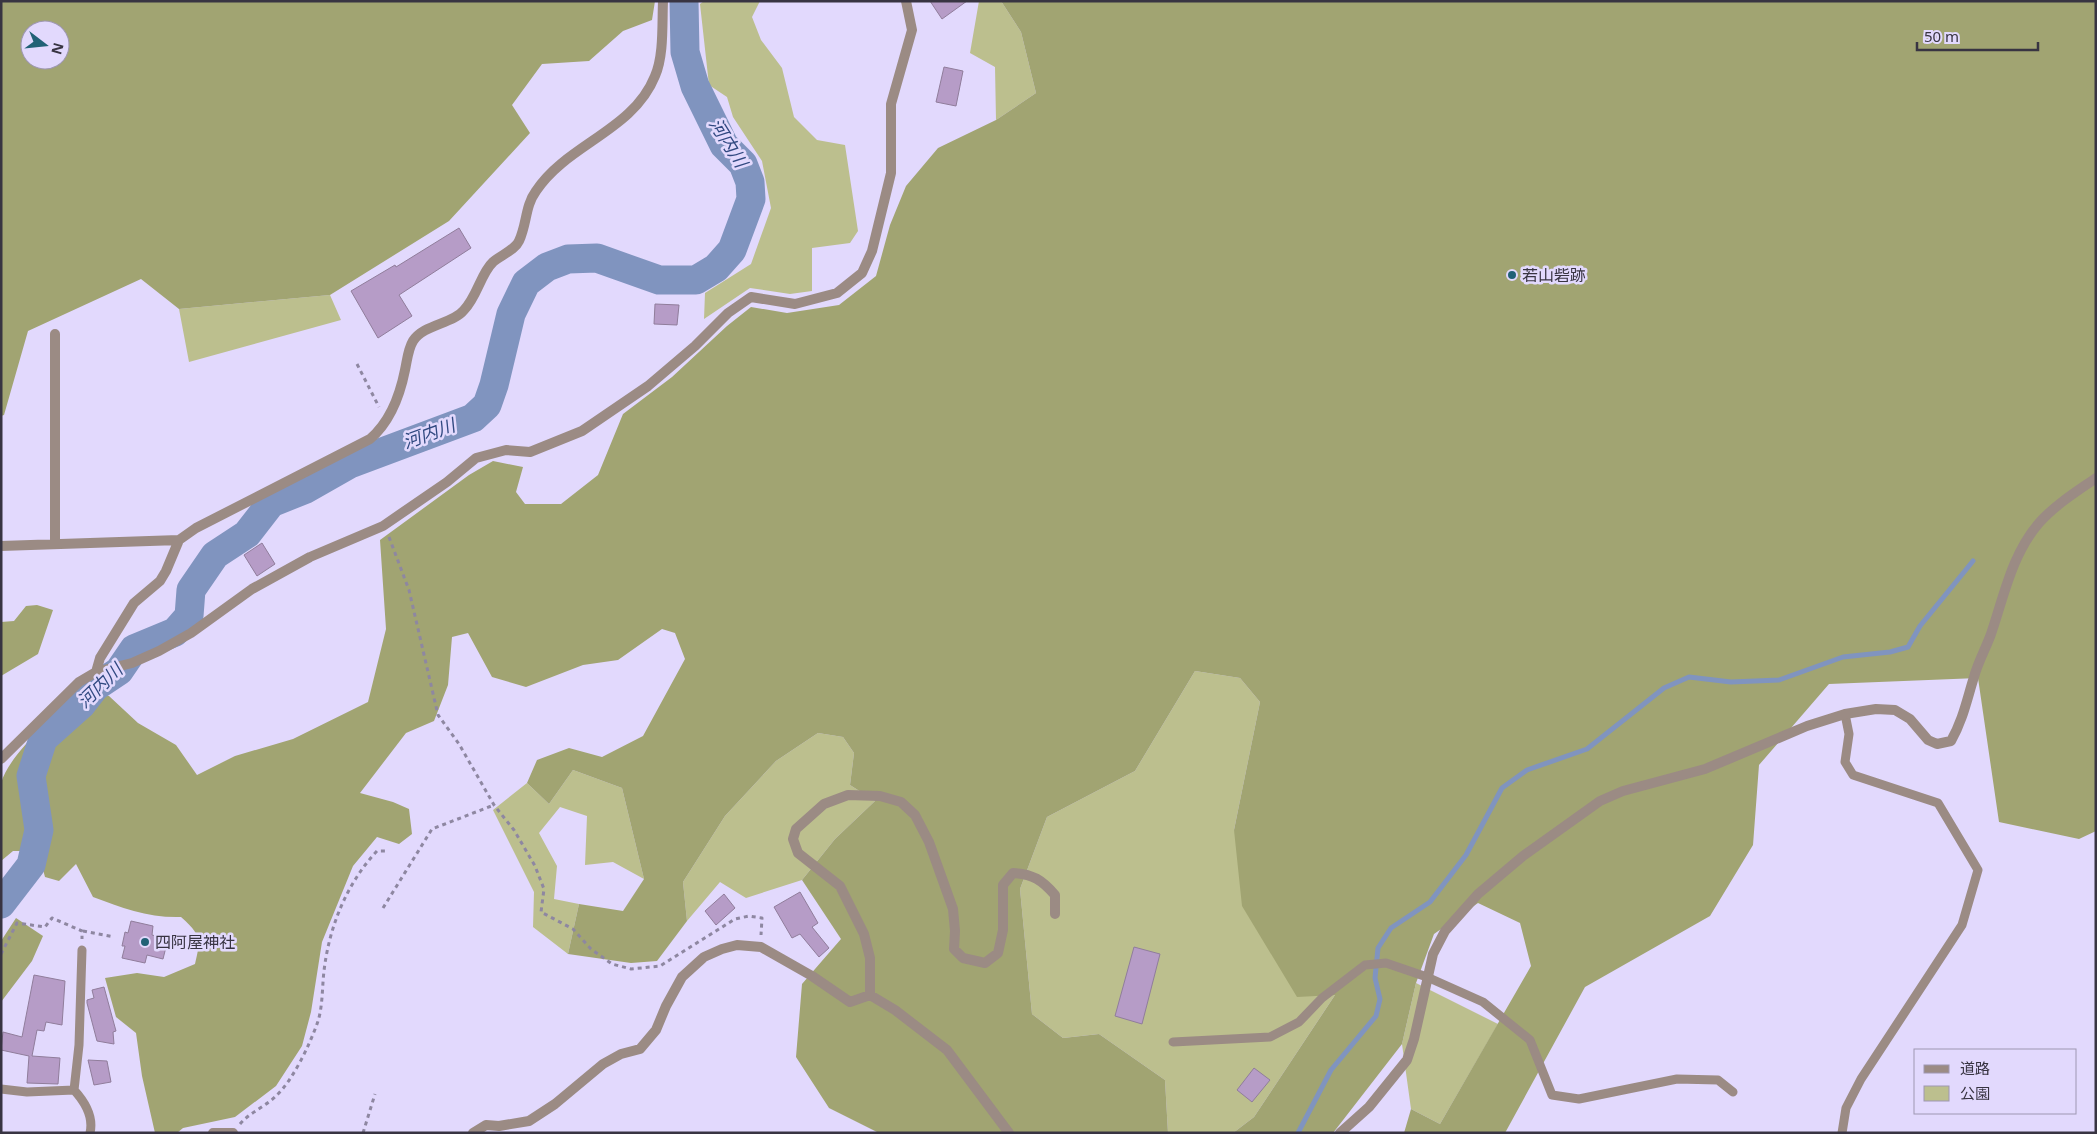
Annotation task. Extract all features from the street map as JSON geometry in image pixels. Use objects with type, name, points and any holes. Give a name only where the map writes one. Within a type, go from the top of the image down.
[{"type":"street","points":[[96,672],[100,658],[134,604],[160,581],[179,540],[196,528],[370,439],[381,430],[401,390],[413,340],[428,328],[463,313],[492,262],[517,244],[527,208],[536,190],[568,158],[628,114],[641,98],[655,76],[660,49],[663,1]]},
{"type":"street","points":[[1,759],[79,682],[96,672],[132,663],[159,651],[191,633],[252,589],[310,557],[382,526],[446,482],[476,458],[506,450],[530,452],[582,431],[648,386],[695,346],[728,313],[751,297],[795,304],[837,293],[862,273],[872,251],[891,173],[891,104],[912,30],[906,1]]},
{"type":"street","points":[[55,334],[56,544]]},
{"type":"street","points":[[1340,1133],[1369,1106],[1407,1060],[1433,954],[1445,931],[1478,894],[1523,856],[1600,801],[1624,791],[1705,769],[1807,726],[1844,714],[1876,709],[1895,710],[1910,719],[1928,740],[1937,744],[1950,741],[1959,726],[1969,698],[1974,676],[1990,636],[2017,556],[2040,522],[2061,503],[2096,478]]},
{"type":"street","points":[[1,546],[179,540]]},
{"type":"street","points":[[870,995],[870,958],[864,934],[840,886],[798,853],[793,839],[796,829],[824,804],[848,795],[880,796],[901,802],[915,815],[929,842],[953,909],[954,949],[963,958],[985,964],[998,953],[1003,930],[1003,885],[1014,873],[1028,874],[1047,885],[1055,895],[1055,914]]},
{"type":"street","points":[[473,1133],[486,1125],[499,1126],[529,1121],[555,1104],[603,1064],[621,1054],[640,1048],[656,1030],[666,1006],[682,977],[704,957],[722,948],[737,945],[761,947],[812,976],[850,1002],[870,995]]},
{"type":"street","points":[[870,995],[895,1010],[947,1050],[1009,1133]]},
{"type":"street","points":[[213,1133],[236,1129]]},
{"type":"lane","points":[[1842,1133],[1846,1108],[1862,1078],[1962,925],[1978,870],[1938,803],[1854,775],[1845,762],[1849,734],[1844,714]]},
{"type":"lane","points":[[74,1090],[79,1045],[82,950]]},
{"type":"lane","points":[[1173,1042],[1270,1037],[1299,1022],[1322,998],[1365,965],[1386,963],[1427,977],[1483,1002],[1530,1040],[1552,1095],[1579,1099],[1677,1080],[1718,1080],[1733,1092]]},
{"type":"lane","points":[[1,1089],[27,1092],[74,1090],[84,1100],[92,1119],[90,1133]]},
{"type":"path","points":[[357,364],[386,421]]},
{"type":"path","points":[[382,526],[394,546],[409,590],[438,715],[459,744],[494,805],[514,830],[536,866],[544,889],[541,912],[572,929],[591,949],[612,964],[631,970],[660,966],[735,919],[750,916],[762,918],[761,947]]},
{"type":"path","points":[[383,908],[432,828],[494,805]]},
{"type":"path","points":[[236,1129],[244,1119],[276,1096],[290,1078],[318,1022],[324,968],[335,926],[348,888],[362,867],[377,851],[387,851]]},
{"type":"path","points":[[1,954],[16,923],[45,927],[52,918],[82,931],[114,937]]},
{"type":"path","points":[[82,931],[82,950]]},
{"type":"path","points":[[363,1133],[375,1094]]},
{"type":"green space","points":[[1,1],[655,1],[652,20],[623,31],[589,61],[542,64],[512,105],[530,133],[449,221],[330,295],[179,309],[141,279],[28,331],[4,415],[1,416]]},
{"type":"green space","points":[[704,1],[760,1],[752,17],[761,40],[782,68],[794,117],[817,140],[845,145],[858,231],[850,243],[812,248],[812,291],[790,294],[750,288],[704,319],[705,293],[751,264],[771,208],[762,161],[733,117],[727,97],[709,85],[700,4]]},
{"type":"green space","points":[[979,1],[1001,1],[1021,32],[1036,93],[996,120],[995,67],[970,53]]},
{"type":"green space","points":[[1001,1],[2096,1],[2096,831],[2079,839],[1999,822],[1978,678],[1829,684],[1759,765],[1753,845],[1710,916],[1585,987],[1505,1133],[1404,1133],[1411,1109],[1440,1124],[1531,966],[1520,923],[1478,903],[1434,934],[1416,983],[1402,1044],[1333,1133],[1233,1133],[1254,1117],[1335,995],[1297,997],[1242,906],[1234,830],[1260,702],[1240,678],[1195,671],[1135,771],[1047,817],[1020,889],[1032,1014],[1063,1038],[1099,1034],[1165,1080],[1168,1133],[879,1133],[829,1108],[796,1057],[802,984],[841,939],[802,880],[835,839],[875,801],[850,785],[854,753],[843,737],[818,733],[776,761],[725,816],[683,882],[687,921],[657,961],[631,963],[568,954],[579,904],[623,911],[644,879],[622,788],[573,770],[549,804],[527,783],[537,760],[569,748],[602,757],[643,736],[685,659],[675,633],[662,629],[618,660],[583,665],[526,687],[492,677],[468,633],[452,637],[448,685],[434,721],[406,733],[360,793],[393,802],[409,809],[412,834],[399,844],[377,837],[353,866],[322,942],[311,1012],[302,1046],[276,1086],[235,1117],[183,1128],[177,1133],[155,1133],[142,1076],[136,1033],[116,1017],[105,978],[137,973],[164,977],[195,964],[198,938],[192,928],[181,917],[147,914],[93,897],[76,864],[59,881],[45,877],[38,851],[13,851],[1,861],[1,783],[14,758],[81,691],[109,696],[138,723],[176,745],[197,775],[235,756],[293,739],[368,702],[386,629],[380,540],[469,475],[493,461],[523,467],[516,492],[525,504],[561,504],[598,475],[623,414],[672,377],[727,326],[751,307],[787,313],[839,305],[876,276],[890,225],[906,186],[938,148],[996,120],[1036,93],[1021,32]]},
{"type":"green space","points":[[330,295],[341,320],[189,362],[179,309]]},
{"type":"green space","points":[[37,605],[53,610],[38,654],[1,676],[1,622],[14,621],[26,606]]},
{"type":"green space","points":[[1195,671],[1240,678],[1260,702],[1234,830],[1335,995],[1254,1117],[1233,1133],[1168,1133],[1165,1080],[1099,1034],[1063,1038],[1032,1014],[1020,889],[1047,817],[1135,771]]},
{"type":"green space","points":[[818,733],[843,737],[854,753],[850,785],[875,801],[835,839],[802,880],[746,898],[720,882],[687,921],[683,882],[725,816],[776,761]]},
{"type":"green space","points":[[573,770],[622,788],[644,879],[613,862],[585,865],[587,816],[560,807],[539,833],[557,866],[554,899],[579,904],[568,954],[533,927],[534,892],[493,810],[527,783],[549,804]]},
{"type":"green space","points":[[16,918],[43,936],[32,961],[1,1002],[1,941]]},
{"type":"green space","points":[[1416,983],[1498,1024],[1440,1124],[1411,1109],[1402,1044]]},
{"type":"building","points":[[930,1],[967,1],[942,19]]},
{"type":"building","points":[[944,67],[963,71],[956,106],[936,102]]},
{"type":"building","points":[[459,228],[471,248],[399,295],[412,316],[378,338],[351,291],[395,265],[396,267]]},
{"type":"building","points":[[655,304],[679,305],[677,325],[654,324]]},
{"type":"building","points":[[262,543],[275,564],[257,576],[244,555]]},
{"type":"building","points":[[800,892],[818,923],[812,927],[829,948],[819,957],[800,934],[792,938],[774,907]]},
{"type":"building","points":[[724,894],[735,908],[716,925],[705,911]]},
{"type":"building","name":"四阿屋神社","points":[[131,921],[153,926],[152,935],[168,939],[163,959],[147,955],[145,963],[122,958],[125,946],[122,946],[125,932],[128,933]]},
{"type":"building","points":[[1134,947],[1160,954],[1142,1024],[1115,1016]]},
{"type":"building","points":[[34,975],[65,981],[62,1025],[46,1022],[44,1031],[37,1030],[32,1056],[60,1058],[58,1084],[27,1083],[29,1056],[1,1050],[3,1032],[22,1037]]},
{"type":"building","points":[[104,987],[116,1031],[113,1032],[114,1044],[97,1041],[87,1003],[87,1000],[94,998],[92,990]]},
{"type":"building","points":[[88,1060],[107,1061],[111,1082],[94,1085]]},
{"type":"building","points":[[1254,1068],[1270,1080],[1252,1102],[1237,1090]]},
{"type":"waterway","name":"河内川","points":[[1,904],[31,865],[39,830],[31,776],[43,739],[81,705],[95,687],[119,671],[134,649],[175,632],[189,616],[191,590],[215,555],[247,534],[271,503],[306,489],[350,464],[473,418],[487,405],[494,385],[511,314],[526,283],[547,267],[568,259],[597,258],[659,280],[696,280],[716,268],[732,250],[751,199],[750,182],[743,164],[724,145],[695,86],[685,52],[684,1]]},
{"type":"waterway","points":[[1298,1133],[1331,1070],[1376,1016],[1380,999],[1375,978],[1378,948],[1391,928],[1430,902],[1466,855],[1502,788],[1527,770],[1587,749],[1664,688],[1689,677],[1731,682],[1779,680],[1843,657],[1890,652],[1908,647],[1920,626],[1973,561]]},
{"type":"place","name":"若山砦跡","points":[[1512,275]]},
{"type":"place","name":"四阿屋神社","points":[[145,942]]}]
